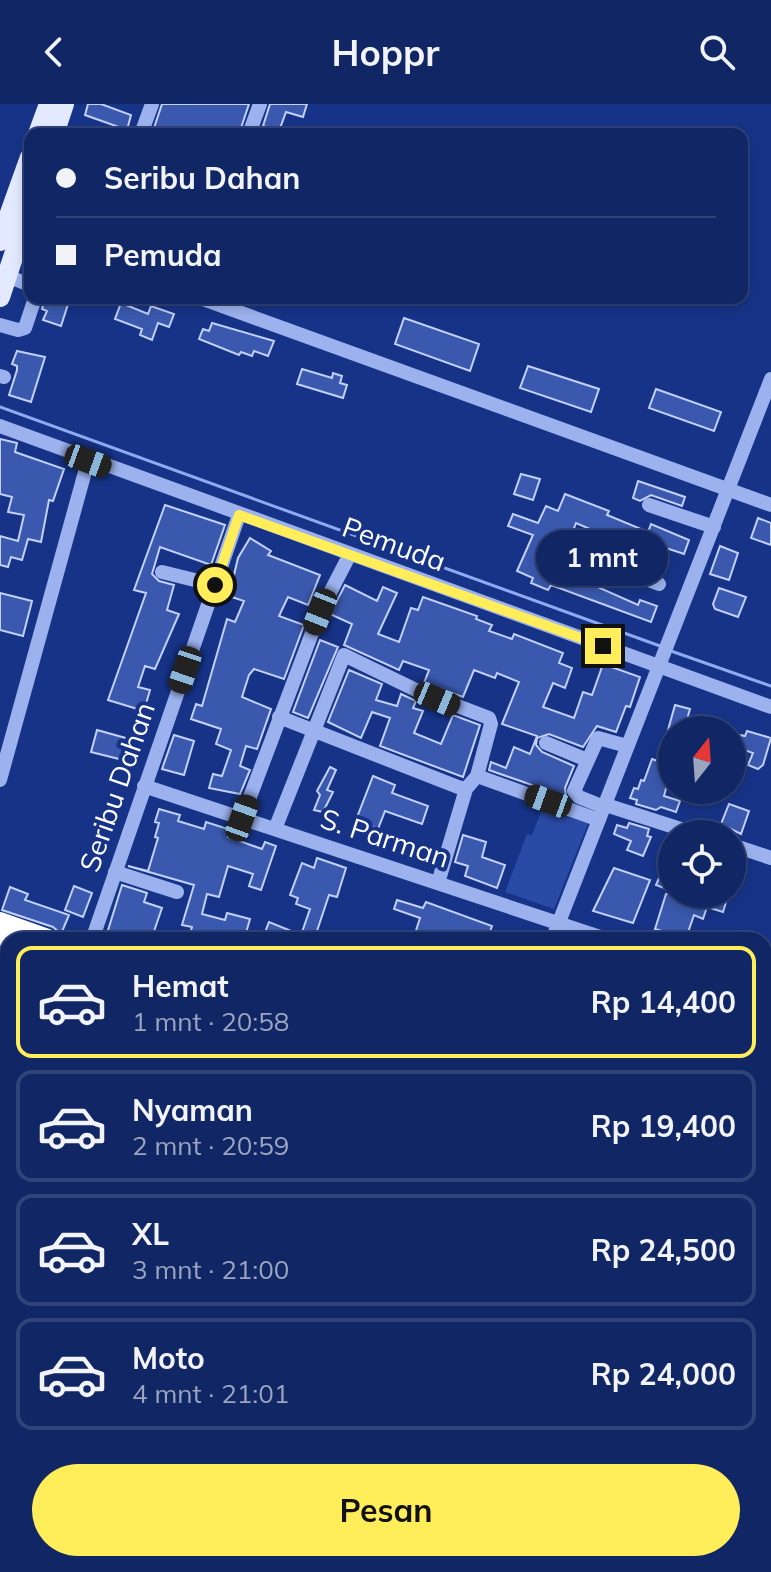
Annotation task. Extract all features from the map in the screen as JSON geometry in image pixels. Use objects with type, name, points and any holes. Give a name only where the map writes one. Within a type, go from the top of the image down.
[{"type":"highway","points":[[0,923],[25,932]]},
{"type":"main road","points":[[40,128],[49,104]]},
{"type":"main road","points":[[56,128],[64,104]]},
{"type":"main road","points":[[0,297],[7,276],[24,186]]},
{"type":"main road","points":[[14,234],[24,216]]},
{"type":"street","points":[[143,128],[152,104]]},
{"type":"street","points":[[251,128],[260,104]]},
{"type":"street","points":[[7,276],[24,283]]},
{"type":"street","points":[[0,325],[18,330],[25,328],[33,304]]},
{"type":"street","points":[[216,304],[771,505]]},
{"type":"street","points":[[555,932],[685,594],[730,491],[771,379]]},
{"type":"street","name":"Pemuda","points":[[0,426],[88,461],[771,707]]},
{"type":"street","points":[[0,780],[88,461]]},
{"type":"street","points":[[649,505],[714,527]]},
{"type":"street","name":"Seribu Dahan","points":[[95,932],[239,515]]},
{"type":"street","points":[[566,548],[685,594]]},
{"type":"street","points":[[242,818],[320,612],[349,556]]},
{"type":"street","points":[[162,572],[215,585]]},
{"type":"street","points":[[275,829],[341,659],[349,656],[416,690],[489,718],[491,724],[477,776],[466,789],[438,883]]},
{"type":"street","points":[[279,717],[466,789]]},
{"type":"street","points":[[603,811],[574,791],[598,738],[627,746]]},
{"type":"street","points":[[546,743],[587,760]]},
{"type":"street","points":[[477,776],[658,825]]},
{"type":"street","name":"S. Parman","points":[[144,786],[584,932]]},
{"type":"street","points":[[746,850],[771,858]]},
{"type":"street","points":[[115,872],[177,892]]},
{"type":"shaded area","points":[[544,804],[589,821],[554,909],[505,892],[527,834],[532,835]]},
{"type":"building","points":[[88,104],[101,104],[131,115],[128,128],[121,128],[85,115]]},
{"type":"building","points":[[162,104],[249,104],[241,128],[154,128]]},
{"type":"building","points":[[270,104],[307,104],[303,117],[286,112],[280,128],[263,126]]},
{"type":"building","points":[[43,304],[68,304],[61,326],[43,320],[47,311],[42,309]]},
{"type":"building","points":[[121,304],[148,314],[151,306],[174,314],[169,327],[158,323],[152,340],[140,335],[142,329],[115,319]]},
{"type":"building","points":[[404,318],[479,344],[470,371],[395,344]]},
{"type":"building","points":[[212,323],[274,341],[268,356],[254,351],[252,356],[241,352],[239,355],[199,339],[203,329],[209,331]]},
{"type":"building","points":[[17,351],[45,357],[31,402],[9,395],[17,370],[17,366],[12,364]]},
{"type":"building","points":[[528,366],[599,389],[591,412],[520,388]]},
{"type":"building","points":[[302,369],[332,378],[333,373],[342,376],[340,383],[347,385],[343,398],[297,384]]},
{"type":"building","points":[[656,389],[721,412],[714,431],[649,408]]},
{"type":"building","points":[[0,439],[17,443],[15,452],[64,469],[53,501],[49,500],[41,542],[28,539],[22,560],[11,557],[8,567],[0,565],[0,536],[18,541],[24,515],[8,512],[12,497],[0,494]]},
{"type":"building","points":[[521,474],[540,479],[533,500],[514,494]]},
{"type":"building","points":[[638,481],[685,497],[682,506],[651,495],[640,501],[633,498]]},
{"type":"building","points":[[565,494],[609,511],[607,515],[648,532],[651,524],[689,540],[684,554],[663,547],[660,554],[655,552],[653,558],[645,558],[639,555],[640,550],[576,523],[570,539],[557,544],[556,550],[562,557],[557,569],[638,605],[640,600],[657,606],[651,622],[551,585],[548,590],[531,583],[533,578],[517,571],[533,535],[508,526],[513,514],[538,523],[546,506],[558,511]]},
{"type":"building","points":[[165,505],[225,525],[211,565],[160,547],[152,574],[159,581],[174,585],[167,610],[179,614],[155,669],[145,666],[138,687],[150,690],[144,711],[108,700],[146,593],[134,590]]},
{"type":"building","points":[[758,518],[771,523],[771,545],[751,538]]},
{"type":"building","points":[[250,538],[271,551],[268,555],[320,575],[308,605],[288,597],[279,616],[304,625],[284,679],[254,669],[249,675],[242,697],[271,709],[257,749],[246,746],[240,766],[250,770],[240,794],[209,788],[213,774],[222,776],[231,750],[216,744],[221,729],[191,719],[196,704],[202,706],[227,619],[235,622],[244,601],[229,596],[238,558]]},
{"type":"building","points":[[720,546],[738,553],[729,580],[710,574]]},
{"type":"building","points":[[345,585],[377,601],[383,587],[397,593],[378,634],[399,642],[411,608],[418,610],[423,597],[477,616],[476,619],[492,625],[489,631],[512,639],[514,634],[563,653],[559,663],[572,668],[565,688],[553,683],[543,707],[574,718],[583,692],[592,695],[603,664],[640,677],[630,707],[626,706],[616,732],[597,726],[583,747],[549,734],[537,738],[536,745],[542,752],[574,766],[565,788],[566,797],[489,770],[491,762],[506,768],[514,747],[530,754],[537,736],[502,724],[519,682],[497,673],[495,678],[474,670],[463,697],[424,683],[429,670],[403,661],[399,670],[344,645],[352,624],[330,614]]},
{"type":"building","points":[[719,588],[746,597],[738,617],[715,609],[713,604]]},
{"type":"building","points":[[0,593],[32,601],[23,636],[0,630]]},
{"type":"building","points":[[320,640],[338,647],[308,718],[293,712]]},
{"type":"building","points":[[349,670],[382,684],[376,700],[397,706],[401,694],[416,701],[413,708],[423,711],[414,733],[441,744],[453,715],[480,725],[463,777],[380,746],[390,718],[372,712],[361,738],[328,722]]},
{"type":"building","points":[[675,705],[690,709],[688,716],[672,716]]},
{"type":"building","points":[[97,730],[133,740],[127,761],[91,752]]},
{"type":"building","points":[[747,731],[771,738],[763,765],[758,769],[748,765],[753,753],[746,751]]},
{"type":"building","points":[[174,735],[194,741],[184,775],[162,769]]},
{"type":"building","points":[[652,759],[658,761],[658,804],[679,804],[676,812],[636,804],[637,800],[630,798],[634,788],[638,789],[641,780],[644,781]]},
{"type":"building","points":[[330,767],[336,770],[327,790],[333,792],[323,812],[314,810],[320,795],[317,791]]},
{"type":"building","points":[[373,776],[395,785],[392,793],[428,806],[422,824],[385,811],[378,829],[356,820]]},
{"type":"building","points":[[729,804],[749,811],[746,820],[723,820]]},
{"type":"building","points":[[159,809],[180,815],[178,821],[204,829],[206,822],[231,830],[228,837],[262,849],[265,842],[276,846],[261,890],[249,886],[253,874],[228,866],[219,897],[207,894],[202,914],[225,920],[227,913],[250,919],[246,932],[190,932],[192,927],[182,925],[194,885],[128,866],[148,871],[158,838],[155,837],[159,823],[155,822]]},
{"type":"building","points":[[629,823],[649,829],[647,836],[651,837],[643,856],[627,850],[631,841],[614,834],[617,825],[627,828]]},
{"type":"building","points":[[463,835],[486,842],[482,857],[505,865],[497,888],[465,876],[468,866],[455,862]]},
{"type":"building","points":[[317,858],[346,868],[337,897],[329,895],[317,932],[302,932],[310,909],[296,904],[298,898],[290,895],[302,863],[314,868]]},
{"type":"building","points":[[614,868],[650,880],[633,923],[593,911]]},
{"type":"building","points":[[122,885],[147,893],[144,902],[162,908],[154,932],[107,932]]},
{"type":"building","points":[[74,886],[92,893],[83,917],[65,910]]},
{"type":"building","points":[[10,887],[28,894],[25,900],[69,915],[62,932],[59,932],[53,927],[2,910]]},
{"type":"building","points":[[397,900],[423,908],[426,902],[492,926],[490,932],[416,932],[420,918],[394,909]]},
{"type":"building","points":[[662,908],[707,908],[703,919],[694,915],[688,932],[655,929]]},
{"type":"building","points":[[269,922],[294,932],[265,932]]},
{"type":"waterway","points":[[0,407],[660,646]]},
{"type":"waterway","points":[[671,651],[771,686]]},
{"type":"route","points":[[215,585],[239,515],[603,646]]}]
